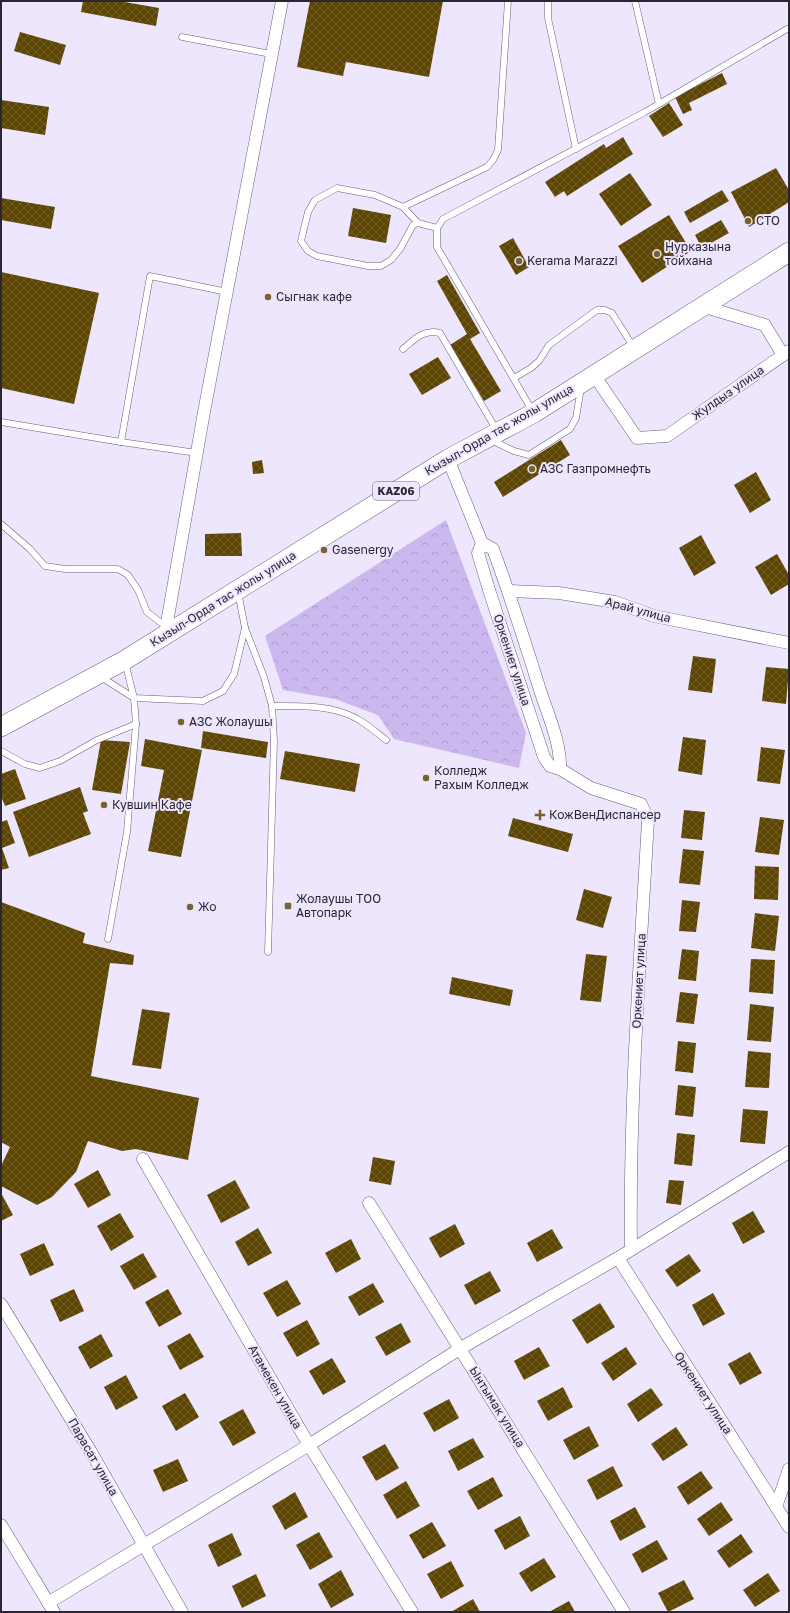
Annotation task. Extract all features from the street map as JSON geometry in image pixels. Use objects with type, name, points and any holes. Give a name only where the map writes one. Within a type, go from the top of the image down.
[{"type":"main road","name":"Кызыл-Орда тас жолы улица","points":[[1,727],[125,660],[166,629],[237,589],[448,459],[534,413],[705,307],[789,252]]},
{"type":"street","points":[[166,629],[197,453],[282,1]]},
{"type":"street","points":[[705,307],[765,325],[786,353]]},
{"type":"street","name":"Жулдыз улица","points":[[588,379],[637,438],[667,436],[786,353]]},
{"type":"street","name":"Оркениет улица","points":[[448,459],[482,543],[493,548],[509,591],[552,726],[561,760],[560,769]]},
{"type":"street","name":"Оркениет улица","points":[[482,543],[478,553],[541,751],[550,766],[560,769],[590,788],[641,804],[648,820],[633,1083],[630,1168],[631,1249]]},
{"type":"street","name":"Арай улица","points":[[509,591],[559,593],[615,602],[654,616],[783,642]]},
{"type":"street","points":[[783,642],[789,633]]},
{"type":"street","points":[[1,1525],[51,1608],[143,1545],[309,1445],[460,1348],[618,1258],[720,1197],[789,1152]]},
{"type":"street","name":"Атамекен улица","points":[[143,1159],[309,1445],[412,1612]]},
{"type":"street","name":"Ынтымак улица","points":[[369,1203],[624,1612]]},
{"type":"street","name":"Оркениет улица","points":[[618,1258],[789,1527]]},
{"type":"street","name":"Парасат улица","points":[[1,1304],[87,1445],[182,1612]]},
{"type":"street","points":[[776,1507],[789,1470]]},
{"type":"lane","points":[[404,207],[487,166],[493,160],[498,150],[508,1]]},
{"type":"lane","points":[[548,1],[548,18],[576,149]]},
{"type":"lane","points":[[635,1],[659,104]]},
{"type":"lane","points":[[534,413],[437,247],[437,228],[443,219],[659,104],[787,29]]},
{"type":"lane","points":[[182,37],[271,54]]},
{"type":"lane","points":[[418,223],[413,226],[400,249],[391,260],[381,266],[368,266],[317,256],[308,251],[301,241],[308,212],[315,200],[337,188],[375,194],[404,207],[418,223],[437,228]]},
{"type":"lane","points":[[121,442],[150,276],[227,292]]},
{"type":"lane","points":[[514,378],[531,368],[539,361],[549,345],[597,310],[605,310],[612,313],[634,350]]},
{"type":"lane","points":[[403,349],[421,333],[433,331],[440,333],[493,435],[514,451],[529,455],[570,429],[576,418],[588,379]]},
{"type":"lane","points":[[1,422],[197,453]]},
{"type":"lane","points":[[1,524],[30,549],[45,566],[65,569],[118,569],[128,575],[138,590],[147,612],[160,622],[166,629]]},
{"type":"lane","points":[[237,589],[245,628],[264,677],[272,706],[274,741],[268,952]]},
{"type":"lane","points":[[98,675],[134,698],[203,701],[223,692],[234,674],[245,628]]},
{"type":"lane","points":[[108,939],[127,832],[136,724],[134,698],[125,660]]},
{"type":"lane","points":[[272,706],[306,706],[344,713],[362,722],[386,740]]},
{"type":"lane","points":[[1,751],[25,764],[40,768],[60,761],[98,740],[136,724]]},
{"type":"green space","points":[[446,520],[526,733],[519,768],[394,739],[378,715],[335,699],[283,690],[265,636]]},
{"type":"building","points":[[83,1],[119,1],[159,8],[156,26],[81,12]]},
{"type":"building","points":[[310,1],[443,1],[429,77],[346,62],[343,76],[297,67]]},
{"type":"building","points":[[20,32],[66,45],[60,65],[14,51]]},
{"type":"building","points":[[722,73],[727,84],[689,103],[692,110],[683,114],[675,97]]},
{"type":"building","points":[[1,100],[49,107],[45,135],[1,128]]},
{"type":"building","points":[[669,103],[683,125],[663,137],[649,116]]},
{"type":"building","points":[[623,137],[633,154],[567,196],[564,191],[555,197],[545,182],[604,144],[606,148]]},
{"type":"building","points":[[776,168],[789,190],[789,202],[749,227],[731,192]]},
{"type":"building","points":[[630,173],[652,205],[621,226],[599,194]]},
{"type":"building","points":[[722,190],[729,201],[690,223],[684,212]]},
{"type":"building","points":[[1,198],[55,207],[51,229],[1,220]]},
{"type":"building","points":[[353,208],[391,215],[386,243],[348,236]]},
{"type":"building","points":[[669,215],[691,251],[642,283],[618,246]]},
{"type":"building","points":[[721,220],[729,233],[702,248],[695,235]]},
{"type":"building","points":[[513,238],[529,267],[516,275],[499,246]]},
{"type":"building","points":[[1,272],[99,293],[74,404],[1,388]]},
{"type":"building","points":[[447,275],[480,333],[470,339],[501,391],[484,401],[450,345],[467,334],[437,281]]},
{"type":"building","points":[[438,357],[451,378],[422,395],[409,374]]},
{"type":"building","name":"АЗС Газпромнефть","points":[[561,440],[570,455],[503,497],[494,482]]},
{"type":"building","points":[[262,460],[264,473],[253,474],[252,462]]},
{"type":"building","points":[[756,472],[771,500],[750,513],[734,485]]},
{"type":"building","points":[[241,533],[242,556],[205,556],[205,534]]},
{"type":"building","points":[[701,535],[716,563],[694,576],[679,548]]},
{"type":"building","points":[[777,554],[789,575],[789,584],[771,595],[755,567]]},
{"type":"building","points":[[693,656],[716,659],[712,693],[688,690]]},
{"type":"building","points":[[766,667],[789,669],[786,704],[762,701]]},
{"type":"building","points":[[203,731],[268,742],[266,758],[201,748]]},
{"type":"building","points":[[683,737],[706,740],[702,775],[678,771]]},
{"type":"building","points":[[145,739],[202,750],[181,857],[148,851],[164,770],[141,766]]},
{"type":"building","points":[[101,740],[130,742],[121,794],[92,790]]},
{"type":"building","points":[[761,747],[785,750],[780,784],[757,781]]},
{"type":"building","points":[[285,751],[360,764],[355,792],[280,779]]},
{"type":"building","points":[[15,769],[26,799],[5,806],[1,796],[1,774]]},
{"type":"building","points":[[80,787],[88,811],[83,813],[91,834],[29,857],[13,812]]},
{"type":"building","points":[[684,810],[705,812],[702,840],[681,838]]},
{"type":"building","points":[[760,817],[784,820],[779,855],[755,852]]},
{"type":"building","points":[[513,818],[573,834],[568,852],[508,836]]},
{"type":"building","points":[[7,820],[15,843],[2,848],[9,868],[1,870],[1,822]]},
{"type":"building","points":[[683,849],[704,851],[700,885],[679,883]]},
{"type":"building","points":[[755,866],[779,867],[778,900],[754,899]]},
{"type":"building","points":[[584,889],[612,897],[603,928],[576,920]]},
{"type":"building","points":[[682,900],[700,902],[696,932],[679,931]]},
{"type":"building","points":[[1,902],[85,933],[83,943],[134,955],[133,965],[110,963],[91,1076],[199,1098],[188,1160],[136,1149],[122,1151],[88,1141],[76,1172],[52,1197],[37,1205],[1,1186],[1,1166],[10,1147],[1,1142]]},
{"type":"building","points":[[755,913],[779,916],[775,951],[751,948]]},
{"type":"building","points":[[682,949],[699,951],[696,981],[678,979]]},
{"type":"building","points":[[586,954],[607,956],[601,1002],[580,1000]]},
{"type":"building","points":[[751,959],[775,960],[773,994],[749,992]]},
{"type":"building","points":[[452,977],[513,990],[510,1006],[449,994]]},
{"type":"building","points":[[680,992],[698,994],[694,1024],[676,1022]]},
{"type":"building","points":[[750,1004],[774,1007],[771,1042],[747,1040]]},
{"type":"building","points":[[142,1009],[170,1013],[161,1069],[132,1065]]},
{"type":"building","points":[[678,1041],[696,1043],[693,1073],[675,1071]]},
{"type":"building","points":[[748,1051],[771,1053],[769,1088],[745,1087]]},
{"type":"building","points":[[678,1085],[696,1087],[693,1117],[675,1115]]},
{"type":"building","points":[[743,1109],[768,1111],[765,1144],[740,1142]]},
{"type":"building","points":[[677,1133],[695,1135],[692,1166],[674,1164]]},
{"type":"building","points":[[373,1157],[395,1161],[391,1185],[369,1181]]},
{"type":"building","points":[[98,1170],[111,1195],[88,1208],[74,1184]]},
{"type":"building","points":[[235,1180],[250,1208],[221,1223],[207,1195]]},
{"type":"building","points":[[669,1180],[684,1181],[681,1205],[666,1203]]},
{"type":"building","points":[[1,1193],[13,1215],[1,1221]]},
{"type":"building","points":[[753,1211],[765,1232],[743,1244],[732,1223]]},
{"type":"building","points":[[120,1213],[134,1237],[111,1251],[97,1226]]},
{"type":"building","points":[[455,1224],[465,1244],[440,1258],[429,1238]]},
{"type":"building","points":[[258,1228],[272,1253],[248,1266],[235,1242]]},
{"type":"building","points":[[552,1229],[563,1248],[537,1262],[527,1243]]},
{"type":"building","points":[[351,1239],[361,1259],[336,1273],[325,1253]]},
{"type":"building","points":[[44,1243],[54,1265],[30,1276],[20,1254]]},
{"type":"building","points":[[143,1253],[157,1277],[134,1290],[120,1266]]},
{"type":"building","points":[[689,1254],[701,1271],[677,1287],[665,1270]]},
{"type":"building","points":[[490,1271],[501,1291],[475,1305],[464,1285]]},
{"type":"building","points":[[287,1280],[301,1304],[277,1317],[263,1293]]},
{"type":"building","points":[[373,1283],[384,1302],[359,1316],[348,1297]]},
{"type":"building","points":[[74,1289],[84,1311],[60,1322],[50,1300]]},
{"type":"building","points":[[168,1289],[182,1314],[159,1327],[145,1302]]},
{"type":"building","points":[[713,1293],[725,1314],[703,1326],[692,1305]]},
{"type":"building","points":[[600,1303],[615,1327],[587,1344],[572,1320]]},
{"type":"building","points":[[307,1320],[320,1344],[297,1357],[283,1333]]},
{"type":"building","points":[[401,1323],[411,1342],[386,1356],[375,1337]]},
{"type":"building","points":[[190,1333],[204,1357],[180,1370],[167,1346]]},
{"type":"building","points":[[101,1334],[113,1356],[90,1369],[78,1347]]},
{"type":"building","points":[[539,1347],[550,1366],[524,1380],[514,1361]]},
{"type":"building","points":[[626,1347],[637,1364],[613,1381],[601,1363]]},
{"type":"building","points":[[750,1352],[762,1373],[740,1385],[728,1364]]},
{"type":"building","points":[[332,1358],[346,1382],[323,1395],[309,1371]]},
{"type":"building","points":[[126,1375],[138,1398],[116,1410],[104,1387]]},
{"type":"building","points":[[563,1387],[573,1407],[548,1421],[537,1401]]},
{"type":"building","points":[[651,1388],[663,1405],[638,1422],[627,1404]]},
{"type":"building","points":[[185,1393],[199,1417],[176,1431],[162,1406]]},
{"type":"building","points":[[449,1399],[459,1418],[434,1432],[423,1413]]},
{"type":"building","points":[[243,1409],[256,1433],[233,1446],[219,1422]]},
{"type":"building","points":[[589,1426],[599,1446],[574,1460],[563,1440]]},
{"type":"building","points":[[676,1427],[688,1445],[663,1461],[651,1444]]},
{"type":"building","points":[[473,1438],[484,1457],[458,1471],[448,1451]]},
{"type":"building","points":[[385,1444],[399,1468],[376,1481],[362,1457]]},
{"type":"building","points":[[178,1459],[188,1481],[163,1492],[153,1470]]},
{"type":"building","points":[[613,1466],[623,1486],[597,1500],[587,1480]]},
{"type":"building","points":[[701,1471],[713,1488],[688,1505],[677,1487]]},
{"type":"building","points":[[493,1477],[503,1496],[478,1510],[467,1491]]},
{"type":"building","points":[[406,1481],[420,1506],[397,1519],[383,1495]]},
{"type":"building","points":[[295,1492],[308,1517],[285,1530],[272,1506]]},
{"type":"building","points":[[721,1502],[733,1520],[709,1536],[697,1519]]},
{"type":"building","points":[[635,1507],[646,1527],[620,1541],[610,1521]]},
{"type":"building","points":[[520,1516],[530,1536],[505,1550],[494,1530]]},
{"type":"building","points":[[432,1522],[446,1546],[423,1559],[409,1535]]},
{"type":"building","points":[[319,1532],[333,1557],[310,1570],[296,1545]]},
{"type":"building","points":[[232,1533],[242,1555],[218,1567],[208,1545]]},
{"type":"building","points":[[741,1534],[753,1552],[729,1568],[717,1551]]},
{"type":"building","points":[[657,1540],[668,1559],[642,1573],[632,1554]]},
{"type":"building","points":[[544,1558],[556,1577],[531,1592],[519,1573]]},
{"type":"building","points":[[451,1561],[464,1586],[441,1599],[427,1574]]},
{"type":"building","points":[[341,1570],[354,1595],[331,1608],[318,1584]]},
{"type":"building","points":[[768,1573],[780,1591],[755,1607],[743,1590]]},
{"type":"building","points":[[256,1574],[266,1596],[242,1608],[232,1586]]},
{"type":"building","points":[[684,1580],[694,1599],[668,1612],[658,1593]]},
{"type":"building","points":[[473,1599],[480,1612],[451,1612]]},
{"type":"building","points":[[569,1601],[575,1612],[549,1612]]},
{"type":"place","name":"СТО","points":[[748,221]]},
{"type":"place","name":"Нурказына тойхана","points":[[657,254]]},
{"type":"place","name":"Kerama Marazzi","points":[[519,261]]},
{"type":"place","name":"Сыгнак кафе","points":[[268,297]]},
{"type":"place","name":"АЗС Газпромнефть","points":[[532,469]]},
{"type":"place","name":"Gasenergy","points":[[324,550]]},
{"type":"place","name":"АЗС Жолаушы","points":[[181,722]]},
{"type":"place","name":"Колледж Рахым Колледж","points":[[426,778]]},
{"type":"place","name":"Кувшин Кафе","points":[[104,805]]},
{"type":"place","name":"КожВенДиспансер","points":[[540,815]]},
{"type":"place","name":"Жолаушы ТОО Автопарк","points":[[288,906]]},
{"type":"place","name":"Жо","points":[[190,907]]}]
